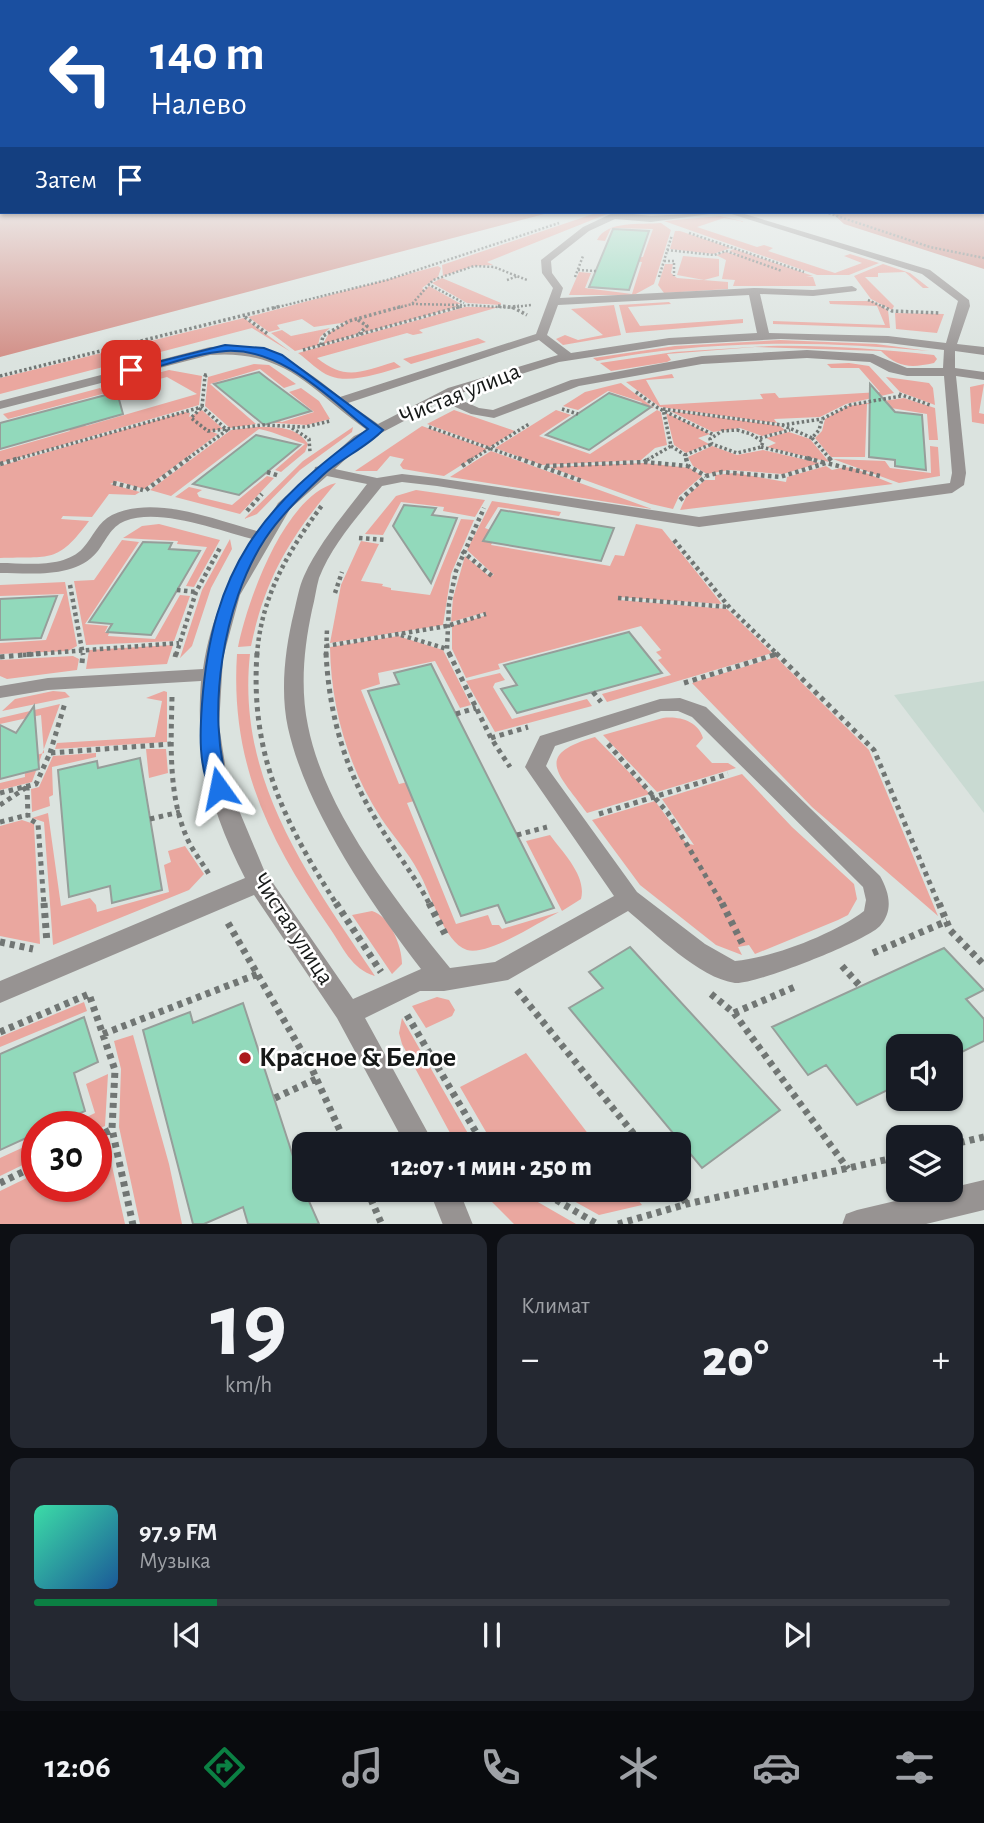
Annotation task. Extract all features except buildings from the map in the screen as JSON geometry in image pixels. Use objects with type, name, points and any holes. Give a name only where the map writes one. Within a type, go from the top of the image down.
[{"type":"street","points":[[340,401],[541,336],[559,302],[558,288],[547,273],[546,260],[564,246]]},
{"type":"street","points":[[320,470],[377,482],[402,478],[438,482],[674,515],[699,522],[952,489],[957,485],[960,473],[950,346],[964,303],[934,276],[838,246]]},
{"type":"street","points":[[559,302],[754,291],[813,293],[857,290]]},
{"type":"street","points":[[754,291],[763,334]]},
{"type":"street","name":"Чистая улица","points":[[413,1132],[348,1014],[258,882],[225,808],[213,768],[210,713],[216,644],[226,606],[240,570],[259,536],[320,470],[376,430],[443,397],[496,377],[567,356],[619,346],[763,334],[858,337],[984,351]]},
{"type":"street","points":[[541,336],[567,356]]},
{"type":"street","points":[[0,405],[210,351],[240,347],[278,357],[376,430]]},
{"type":"street","points":[[443,397],[481,412],[499,414],[546,392],[576,383],[710,359],[840,355],[873,358],[893,369],[907,372],[950,372],[984,376]]},
{"type":"street","points":[[377,482],[338,532],[312,577],[295,647],[298,727],[318,783],[356,852],[423,954],[444,980]]},
{"type":"street","points":[[0,568],[59,565],[77,559],[85,555],[108,523],[137,513],[162,513],[259,536]]},
{"type":"street","points":[[0,692],[48,684],[212,674]]},
{"type":"street","points":[[680,704],[699,712],[752,766],[872,882],[877,893],[877,907],[863,928],[742,973],[722,968],[629,900],[559,828],[535,767],[547,741],[660,705],[680,704]]},
{"type":"street","points":[[0,992],[210,893],[258,882]]},
{"type":"street","points":[[348,1014],[418,980],[507,979],[629,900]]},
{"type":"street","points":[[857,1224],[984,1195]]},
{"type":"street","points":[[449,1202],[458,1224]]},
{"type":"path","points":[[0,376],[244,317],[439,264],[492,246]]},
{"type":"path","points":[[629,299],[657,285],[668,246]]},
{"type":"path","points":[[727,246],[804,272]]},
{"type":"path","points":[[927,246],[984,258]]},
{"type":"path","points":[[667,250],[714,255],[733,248]]},
{"type":"path","points":[[559,302],[578,270],[585,250]]},
{"type":"path","points":[[674,261],[678,251]]},
{"type":"path","points":[[726,251],[787,273]]},
{"type":"path","points":[[439,264],[443,268],[439,278]]},
{"type":"path","points":[[412,304],[428,284],[439,278],[485,265],[531,281]]},
{"type":"path","points":[[578,270],[596,271]]},
{"type":"path","points":[[507,280],[518,276]]},
{"type":"path","points":[[798,277],[806,278]]},
{"type":"path","points":[[428,284],[467,305]]},
{"type":"path","points":[[857,290],[868,300]]},
{"type":"path","points":[[321,345],[327,332],[412,304],[512,307],[531,318],[539,303]]},
{"type":"path","points":[[294,353],[467,305]]},
{"type":"path","points":[[244,317],[274,338]]},
{"type":"path","points":[[358,320],[367,326],[359,335]]},
{"type":"path","points":[[631,388],[663,409],[714,435]]},
{"type":"path","points":[[663,409],[782,425],[803,424],[822,419],[848,405],[901,396]]},
{"type":"path","points":[[557,407],[565,402]]},
{"type":"path","points":[[461,404],[421,424],[591,485]]},
{"type":"path","points":[[0,464],[202,407],[227,430]]},
{"type":"path","points":[[663,409],[670,446],[685,456],[688,466]]},
{"type":"path","points":[[145,491],[227,430],[263,425],[306,427],[334,419]]},
{"type":"path","points":[[300,460],[360,419]]},
{"type":"path","points":[[812,438],[819,430],[822,419]]},
{"type":"path","points":[[438,482],[535,421]]},
{"type":"path","points":[[782,425],[812,438],[833,463]]},
{"type":"path","points":[[289,427],[309,439],[310,452]]},
{"type":"path","points":[[712,444],[710,439],[714,435],[735,430],[760,438],[790,430]]},
{"type":"path","points":[[760,438],[763,443],[761,447]]},
{"type":"path","points":[[685,456],[712,444],[743,454],[761,447],[833,463],[887,479]]},
{"type":"path","points":[[644,462],[670,446]]},
{"type":"path","points":[[541,466],[644,462],[688,466],[706,476]]},
{"type":"path","points":[[826,463],[780,477],[735,472],[706,476],[683,495],[674,515],[664,527],[730,608],[874,750],[950,930],[984,965]]},
{"type":"path","points":[[273,483],[290,468]]},
{"type":"path","points":[[267,472],[280,476]]},
{"type":"path","points":[[345,476],[293,545],[273,584],[261,627],[254,672],[257,731],[270,780],[294,835],[393,990],[476,1132]]},
{"type":"path","points":[[113,483],[139,489]]},
{"type":"path","points":[[266,490],[232,530],[196,592],[179,643],[173,676],[172,769],[186,836],[209,875],[210,893],[316,1079],[340,1132]]},
{"type":"path","points":[[489,498],[462,551],[449,604],[447,649],[491,738],[513,771]]},
{"type":"path","points":[[352,549],[366,527]]},
{"type":"path","points":[[359,538],[386,540]]},
{"type":"path","points":[[462,551],[492,576]]},
{"type":"path","points":[[332,602],[346,561]]},
{"type":"path","points":[[80,579],[69,580],[82,648]]},
{"type":"path","points":[[177,590],[196,592]]},
{"type":"path","points":[[618,598],[730,608]]},
{"type":"path","points":[[326,646],[447,625],[486,614]]},
{"type":"path","points":[[328,625],[326,646],[331,714],[348,763],[374,818],[411,870],[451,945]]},
{"type":"path","points":[[400,634],[447,649]]},
{"type":"path","points":[[0,657],[72,653],[82,648],[179,643]]},
{"type":"path","points":[[0,793],[36,784],[50,752],[65,701],[52,704]]},
{"type":"path","points":[[456,714],[476,708]]},
{"type":"path","points":[[593,727],[656,796],[715,885],[768,998]]},
{"type":"path","points":[[50,752],[172,744]]},
{"type":"path","points":[[517,835],[559,828],[752,766]]},
{"type":"path","points":[[0,804],[27,786]]},
{"type":"path","points":[[27,786],[27,815]]},
{"type":"path","points":[[150,819],[180,811]]},
{"type":"path","points":[[0,822],[27,815]]},
{"type":"path","points":[[0,942],[48,952],[38,824],[27,815]]},
{"type":"path","points":[[542,815],[559,828]]},
{"type":"path","points":[[209,875],[210,893]]},
{"type":"path","points":[[842,966],[860,986]]},
{"type":"path","points":[[103,1034],[258,974]]},
{"type":"path","points":[[507,979],[525,980]]},
{"type":"path","points":[[507,979],[632,1132]]},
{"type":"path","points":[[703,987],[734,1013],[848,1169]]},
{"type":"path","points":[[0,1032],[89,994],[115,1070],[112,1129],[133,1224]]},
{"type":"path","points":[[275,1098],[316,1079]]},
{"type":"path","points":[[963,1142],[984,1137]]},
{"type":"path","points":[[617,1224],[687,1204],[886,1160]]},
{"type":"path","points":[[0,1183],[21,1173]]},
{"type":"path","points":[[372,1202],[382,1224]]},
{"type":"path","points":[[560,1202],[598,1224]]},
{"type":"shaded area","points":[[0,246],[422,246],[0,357]]},
{"type":"shaded area","points":[[498,246],[527,246],[487,262],[493,265],[473,266],[443,276],[442,265]]},
{"type":"shaded area","points":[[647,246],[666,246],[654,284],[634,295],[569,295],[579,272],[591,273],[585,288],[632,294],[642,262],[633,261],[634,257],[643,257]]},
{"type":"shaded area","points":[[671,246],[731,248],[713,254],[670,249]]},
{"type":"shaded area","points":[[735,246],[767,246],[773,248],[768,251],[835,273],[862,263],[844,256],[850,254],[879,263],[849,275],[817,275]]},
{"type":"shaded area","points":[[913,246],[984,246],[984,269]]},
{"type":"shaded area","points":[[734,249],[813,276],[806,277],[813,277],[816,286],[733,286],[735,280],[722,279],[726,260],[716,255],[726,252],[741,256],[729,251]]},
{"type":"shaded area","points":[[683,256],[719,259],[719,276],[704,280],[677,275]]},
{"type":"shaded area","points":[[665,264],[673,264],[671,273],[677,278],[728,282],[728,289],[664,293],[658,285]]},
{"type":"shaded area","points":[[883,264],[910,273],[929,288],[923,288],[905,272],[878,273],[878,277],[865,277],[894,306],[892,310],[871,299],[854,276]]},
{"type":"shaded area","points":[[438,266],[441,268],[438,277],[422,288],[425,290],[429,286],[461,304],[449,305],[460,306],[362,333],[366,328],[354,335],[323,344],[329,333],[348,322],[314,327],[302,319],[277,325],[280,329],[269,332],[248,317]]},
{"type":"shaded area","points":[[442,278],[501,305],[467,303],[432,283]]},
{"type":"shaded area","points":[[829,301],[872,301],[888,310],[890,328],[773,324],[773,321],[885,325],[877,306],[830,304]]},
{"type":"shaded area","points":[[671,304],[628,307],[640,326],[743,319],[743,323],[626,333],[619,305]]},
{"type":"shaded area","points":[[614,305],[621,335],[563,345],[556,339],[565,335],[578,340],[603,335],[571,309]]},
{"type":"shaded area","points":[[465,307],[499,307],[419,330],[423,333],[407,333],[317,358],[336,370],[345,372],[362,371],[394,362],[401,367],[366,377],[347,379],[330,376],[298,353]]},
{"type":"shaded area","points":[[895,313],[944,314],[937,333],[896,329]]},
{"type":"shaded area","points":[[244,318],[291,352],[252,328],[0,394],[0,378]]},
{"type":"shaded area","points":[[330,328],[320,337],[318,345],[295,351],[271,333],[282,330],[291,336]]},
{"type":"shaded area","points":[[478,338],[486,342],[411,364],[403,359]]},
{"type":"shaded area","points":[[780,340],[876,344],[929,351],[845,345],[762,344],[680,349],[597,361],[593,358],[675,346]]},
{"type":"shaded area","points":[[769,346],[872,349],[934,355],[937,359],[934,363],[912,366],[899,364],[881,351],[755,347],[667,354],[671,360],[667,362],[611,371],[600,363],[674,352]]},
{"type":"shaded area","points":[[254,364],[269,365],[296,384],[284,388],[260,369],[210,384],[256,424],[230,428],[205,406],[208,377]]},
{"type":"shaded area","points":[[827,364],[869,366],[894,393],[846,404],[820,417],[774,419],[777,423],[660,407],[626,382],[672,374],[674,378],[646,380],[660,405],[763,399],[760,394],[775,393],[779,398],[880,392],[859,368],[831,368]]},
{"type":"shaded area","points":[[169,370],[202,376],[199,405],[0,463],[0,451],[70,431],[67,426],[82,422],[86,426],[197,394],[167,377],[117,390],[111,385]]},
{"type":"shaded area","points":[[886,377],[929,383],[933,388],[935,405],[900,392]]},
{"type":"shaded area","points":[[621,383],[654,408],[638,407],[642,402],[608,391],[578,410],[563,406],[585,392]]},
{"type":"shaded area","points":[[984,384],[979,413],[984,414],[984,424],[972,422],[970,387]]},
{"type":"shaded area","points":[[100,388],[106,393],[8,419],[3,414]]},
{"type":"shaded area","points":[[301,388],[319,401],[330,419],[307,425],[260,422],[273,419],[282,422],[314,412],[289,392]]},
{"type":"shaded area","points":[[904,398],[935,408],[938,440],[929,440],[927,414],[867,404],[865,457],[831,457],[815,438],[822,431],[825,419],[848,406]]},
{"type":"shaded area","points":[[202,410],[223,429],[210,431],[218,434],[144,489],[117,481],[110,484],[140,492],[135,495],[109,494],[92,517],[63,516],[61,519],[89,521],[69,545],[52,555],[42,557],[0,558],[0,466],[185,412],[190,413],[189,417]]},
{"type":"shaded area","points":[[454,410],[515,431],[490,447],[427,424]]},
{"type":"shaded area","points":[[556,410],[571,415],[539,436],[590,454],[657,410],[661,412],[667,445],[655,448],[641,460],[542,465],[495,448]]},
{"type":"shaded area","points":[[670,411],[780,426],[785,430],[762,436],[740,428],[713,432]]},
{"type":"shaded area","points":[[666,413],[710,434],[698,438],[709,444],[686,453],[674,445]]},
{"type":"shaded area","points":[[422,426],[487,449],[444,476],[403,469],[400,465],[404,459],[390,456],[377,471],[355,471]]},
{"type":"shaded area","points":[[256,427],[285,429],[298,434],[308,444],[305,452],[281,472],[275,470],[305,444],[259,429],[171,496],[150,490],[231,430]]},
{"type":"shaded area","points":[[353,427],[352,432],[300,470],[257,514],[244,519],[303,461]]},
{"type":"shaded area","points":[[789,432],[810,439],[829,462],[767,447],[776,443],[766,438]]},
{"type":"shaded area","points":[[712,446],[737,455],[763,450],[820,463],[783,474],[729,470],[707,474],[693,466],[688,457]]},
{"type":"shaded area","points":[[930,446],[938,447],[940,476],[899,483],[833,459],[885,461],[890,468],[931,473]]},
{"type":"shaded area","points":[[491,451],[652,509],[450,477]]},
{"type":"shaded area","points":[[644,463],[690,468],[702,476],[679,496],[673,509],[651,504],[549,467]]},
{"type":"shaded area","points":[[826,466],[832,470],[845,467],[856,469],[893,484],[680,510],[686,497],[705,480],[715,480],[715,475],[735,473],[786,482],[787,477]]},
{"type":"shaded area","points":[[267,476],[274,478],[240,514],[175,497],[189,487],[202,490],[197,493],[199,497],[232,505]]},
{"type":"shaded area","points":[[336,483],[293,539],[282,558],[264,599],[251,646],[238,647],[260,578],[285,528],[300,507],[318,492]]},
{"type":"shaded area","points":[[416,490],[485,500],[475,517],[443,511],[444,507],[401,502],[383,535],[365,534],[396,496]]},
{"type":"shaded area","points":[[492,501],[561,512],[559,516],[498,507],[485,528],[497,533],[491,545],[610,566],[615,555],[624,556],[636,524],[662,529],[722,604],[618,597],[619,600],[727,609],[772,653],[607,702],[602,694],[671,675],[658,660],[662,658],[656,652],[661,650],[641,626],[498,664],[500,669],[466,678],[452,649],[452,626],[487,615],[483,613],[451,622],[453,598],[465,556],[489,576],[494,575],[467,550]]},
{"type":"shaded area","points":[[461,519],[474,520],[451,574],[443,625],[330,643],[341,585],[361,541],[379,544],[361,581],[383,584],[382,586],[391,590],[430,595]]},
{"type":"shaded area","points":[[159,524],[220,540],[194,587],[186,586],[207,547],[177,544],[178,541],[123,538],[142,526]]},
{"type":"shaded area","points":[[230,539],[232,549],[211,588],[192,646],[180,658],[202,590]]},
{"type":"shaded area","points":[[122,540],[139,542],[85,624],[108,626],[105,632],[109,633],[108,636],[155,639],[180,595],[190,596],[174,641],[86,645],[74,581],[94,580]]},
{"type":"shaded area","points":[[65,582],[77,646],[68,651],[0,654],[0,643],[46,640],[64,594],[0,596],[0,585]]},
{"type":"shaded area","points":[[398,636],[443,650],[471,705],[460,708],[435,661],[378,673],[380,684],[361,690],[399,784],[425,778],[435,795],[407,803],[456,924],[488,915],[492,925],[499,925],[502,929],[559,912],[487,948],[467,950],[451,937],[444,927],[414,864],[369,799],[344,736],[334,692],[330,647]]},
{"type":"shaded area","points":[[173,645],[167,664],[86,669],[89,650]]},
{"type":"shaded area","points":[[237,654],[250,654],[249,700],[254,744],[282,825],[326,902],[375,976],[360,968],[348,956],[288,863],[258,799],[240,730],[236,693]]},
{"type":"shaded area","points":[[73,656],[79,659],[77,670],[7,679],[0,676],[0,660]]},
{"type":"shaded area","points":[[776,657],[869,750],[938,916],[812,807],[692,683]]},
{"type":"shaded area","points":[[500,673],[505,680],[495,683],[493,687],[512,719],[587,699],[592,706],[495,732],[466,681]]},
{"type":"shaded area","points":[[984,681],[984,813],[894,695]]},
{"type":"shaded area","points":[[53,691],[65,692],[70,697],[2,711],[15,699]]},
{"type":"shaded area","points":[[167,692],[167,742],[55,749],[57,743],[155,737],[162,701],[146,698]]},
{"type":"shaded area","points":[[60,704],[44,749],[41,715],[0,724],[0,718]]},
{"type":"shaded area","points":[[663,718],[681,719],[697,727],[703,738],[696,746],[712,763],[728,763],[736,768],[657,792],[603,735]]},
{"type":"shaded area","points":[[595,737],[650,794],[587,813],[561,777],[557,759],[563,751],[575,744]]},
{"type":"shaded area","points":[[146,749],[166,749],[168,773],[149,778]]},
{"type":"shaded area","points":[[42,753],[32,782],[0,790],[0,783],[25,777],[24,758]]},
{"type":"shaded area","points":[[96,753],[96,757],[52,767],[53,795],[49,797],[50,806],[32,812],[31,789],[39,787],[53,756]]},
{"type":"shaded area","points":[[742,774],[792,827],[854,884],[857,899],[848,915],[838,920],[755,954],[749,945],[738,947],[742,955],[716,945],[640,885],[592,820],[655,801],[686,843],[694,845],[662,799]]},
{"type":"shaded area","points":[[48,813],[61,906],[90,898],[96,905],[97,912],[169,892],[164,865],[171,862],[168,851],[185,846],[204,874],[189,890],[53,945],[44,822],[32,818]]},
{"type":"shaded area","points":[[22,820],[34,824],[40,944],[0,936],[0,826]]},
{"type":"shaded area","points":[[550,835],[573,865],[581,882],[581,899],[562,911],[526,841]]},
{"type":"shaded area","points":[[372,911],[389,925],[400,949],[402,964],[392,974],[352,915]]},
{"type":"shaded area","points":[[437,997],[449,1000],[455,1010],[452,1016],[426,1028],[412,1006]]},
{"type":"shaded area","points":[[84,1002],[87,1011],[0,1047],[0,1037]]},
{"type":"shaded area","points":[[402,1018],[467,1132],[450,1132],[402,1044],[399,1033]]},
{"type":"shaded area","points":[[133,1035],[169,1164],[182,1224],[140,1224],[119,1127],[121,1069],[114,1041]]},
{"type":"shaded area","points":[[526,1053],[587,1132],[486,1132],[460,1087]]},
{"type":"shaded area","points":[[108,1074],[106,1111],[94,1111],[86,1084]]},
{"type":"shaded area","points":[[21,1148],[21,1166],[0,1176],[0,1158]]},
{"type":"shaded area","points":[[112,1166],[125,1224],[0,1224],[0,1191],[21,1181],[21,1202],[112,1202]]},
{"type":"shaded area","points":[[492,1202],[538,1202],[576,1224],[514,1224]]},
{"type":"shaded area","points":[[576,1202],[640,1202],[642,1205],[599,1215]]},
{"type":"place","name":"Красное & Белое","points":[[245,1058]]},
{"type":"route","points":[[131,370],[225,348],[240,347],[264,351],[278,357],[320,386],[376,430],[320,470],[291,499],[259,536],[240,570],[226,606],[216,644],[212,674],[210,713],[213,768],[219,788]]}]
